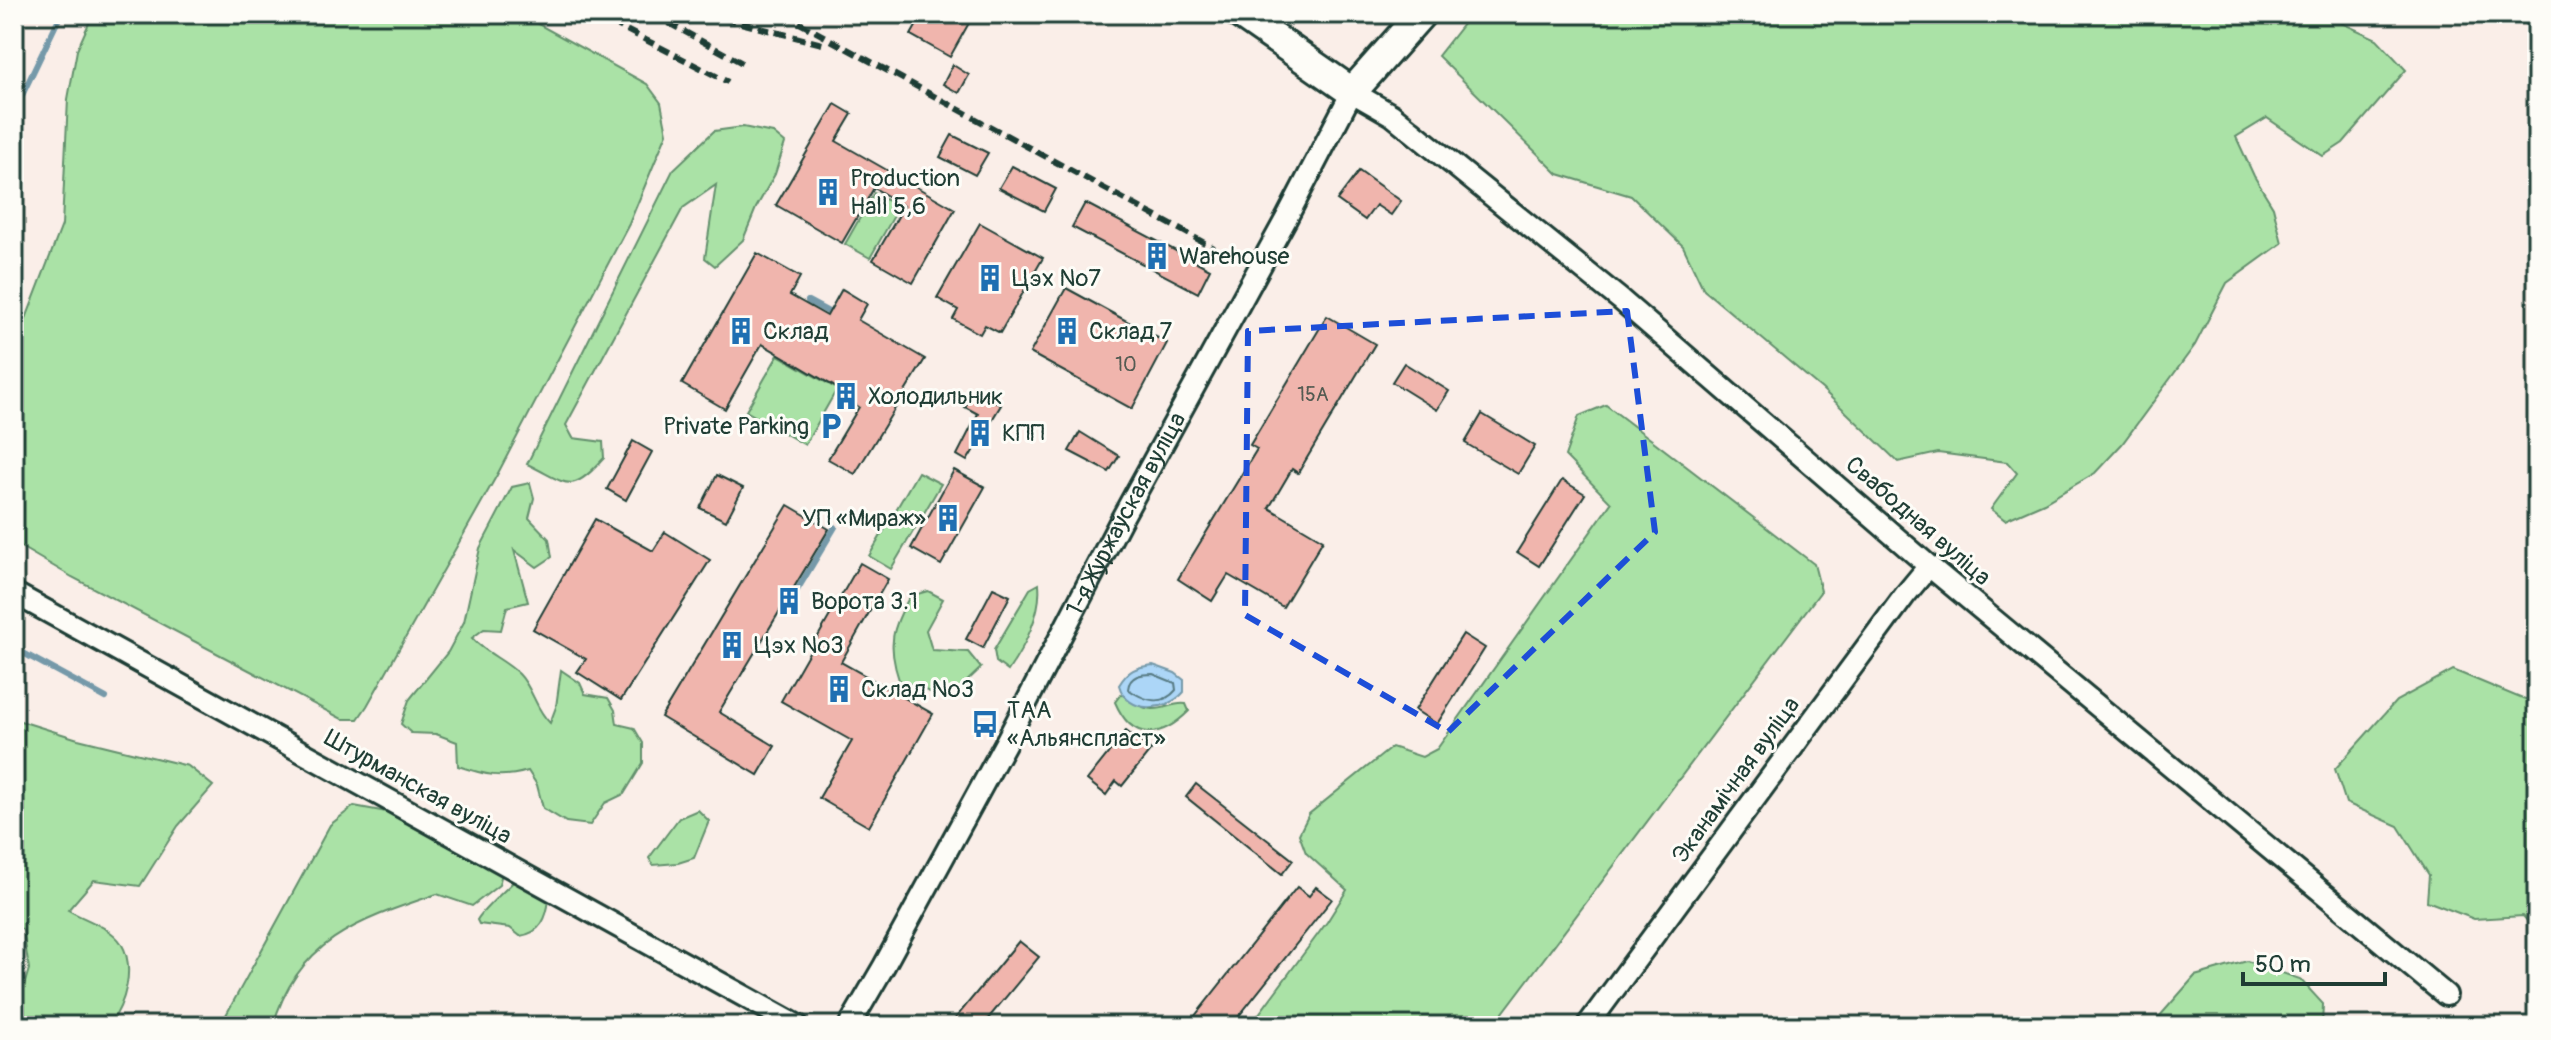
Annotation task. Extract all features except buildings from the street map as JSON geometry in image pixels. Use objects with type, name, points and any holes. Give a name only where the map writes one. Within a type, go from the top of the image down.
[{"type":"street","points":[[1240,14],[1352,92]]},
{"type":"street","name":"1-я Журжаўская вуліца","points":[[849,1026],[999,755],[1121,520],[1352,92],[1421,14]]},
{"type":"street","name":"Свабодная вуліца","points":[[1352,92],[1392,115],[1621,300],[1929,566],[2446,995]]},
{"type":"street","name":"Эканамічная вуліца","points":[[1587,1026],[1929,566]]},
{"type":"street","name":"Штурманская вуліца","points":[[14,593],[798,1026]]},
{"type":"highlighted area","points":[[1627,311],[1655,532],[1448,732],[1245,615],[1248,331]]},
{"type":"green space","points":[[93,14],[520,14],[647,84],[661,103],[667,133],[629,224],[497,475],[358,719],[342,719],[72,577],[14,543],[14,350],[62,225],[68,99],[77,50]]},
{"type":"green space","points":[[1471,14],[2322,14],[2377,39],[2406,70],[2343,143],[2323,156],[2267,118],[2236,137],[2273,207],[2282,243],[2227,283],[2195,345],[2122,444],[2095,473],[2044,503],[2005,520],[1991,509],[2017,473],[2007,462],[1938,453],[1898,462],[1822,389],[1704,290],[1683,246],[1631,196],[1558,174],[1438,56]]},
{"type":"green space","points":[[743,127],[773,133],[785,143],[775,174],[743,240],[715,266],[705,258],[716,185],[683,208],[566,425],[573,438],[603,442],[604,458],[584,478],[568,483],[527,464],[673,170],[714,131]]},
{"type":"green space","points":[[874,193],[899,207],[870,258],[845,244]]},
{"type":"green space","points":[[778,355],[837,389],[805,445],[746,411]]},
{"type":"green space","points":[[1606,405],[1814,564],[1821,591],[1493,1026],[1250,1026],[1347,890],[1306,853],[1299,834],[1309,814],[1392,747],[1422,757],[1437,749],[1611,503],[1565,456],[1579,416]]},
{"type":"green space","points":[[918,472],[941,484],[891,569],[869,556]]},
{"type":"green space","points":[[530,483],[534,498],[529,518],[549,539],[552,557],[537,567],[514,550],[528,602],[507,607],[501,630],[484,629],[472,638],[519,674],[550,723],[556,707],[561,670],[580,683],[585,694],[608,698],[615,710],[617,724],[634,728],[643,743],[643,763],[624,794],[605,803],[590,825],[566,822],[543,808],[537,785],[528,771],[493,775],[458,766],[457,742],[436,734],[411,733],[401,724],[409,700],[448,652],[464,622],[480,548],[512,487]]},
{"type":"green space","points":[[1039,584],[1038,607],[1031,630],[1008,671],[996,662],[994,650],[1030,589]]},
{"type":"green space","points":[[928,591],[943,599],[926,630],[932,650],[968,652],[981,668],[962,686],[940,696],[899,680],[893,656],[895,627],[904,607],[910,596]]},
{"type":"green space","points":[[2453,670],[2525,700],[2537,699],[2537,932],[2523,916],[2474,919],[2427,901],[2429,875],[2398,826],[2346,803],[2335,769],[2396,701]]},
{"type":"green space","points":[[1121,694],[1148,708],[1186,704],[1189,711],[1158,731],[1139,730],[1122,715],[1115,702]]},
{"type":"green space","points":[[14,719],[78,739],[188,766],[213,786],[178,826],[140,886],[94,880],[68,910],[111,932],[125,953],[127,986],[109,1026],[25,1026],[18,1006],[29,969],[23,930],[14,925]]},
{"type":"green space","points":[[354,806],[392,813],[502,873],[499,885],[472,906],[437,894],[358,925],[315,953],[298,973],[284,997],[273,1026],[220,1026],[330,825]]},
{"type":"green space","points":[[698,810],[709,821],[694,858],[653,865],[649,858],[679,818]]},
{"type":"green space","points":[[516,879],[549,899],[542,924],[533,932],[520,936],[510,928],[479,924],[477,920],[480,915]]},
{"type":"green space","points":[[2247,961],[2300,979],[2323,1004],[2322,1026],[2151,1026],[2195,976]]},
{"type":"water","points":[[1153,665],[1184,680],[1184,692],[1168,704],[1158,706],[1139,706],[1130,702],[1119,685],[1133,670]]},
{"type":"waterway","points":[[14,112],[61,14]]},
{"type":"waterway","points":[[808,301],[834,315]]},
{"type":"waterway","points":[[793,597],[835,527]]},
{"type":"waterway","points":[[14,648],[106,698]]},
{"type":"railway","points":[[595,14],[728,82]]},
{"type":"railway","points":[[652,14],[744,64]]},
{"type":"railway","points":[[706,14],[826,45]]},
{"type":"railway","points":[[783,14],[1214,248]]},
{"type":"place","name":"Production Hall 5,6","points":[[828,192]]},
{"type":"place","name":"Warehouse","points":[[1157,256]]},
{"type":"place","name":"Цэх №7","points":[[990,278]]},
{"type":"place","name":"Склад","points":[[741,331]]},
{"type":"place","name":"Склад 7","points":[[1067,331]]},
{"type":"place","name":"Холодильник","points":[[846,396]]},
{"type":"place","name":"Private Parking","points":[[831,426]]},
{"type":"place","name":"КПП","points":[[980,433]]},
{"type":"place","name":"УП «Мираж»","points":[[948,518]]},
{"type":"place","name":"Ворота 3.1","points":[[789,601]]},
{"type":"place","name":"Цэх №3","points":[[732,645]]},
{"type":"place","name":"Склад №3","points":[[839,689]]},
{"type":"place","name":"ТАА «Альянспласт»","points":[[985,724]]}]
